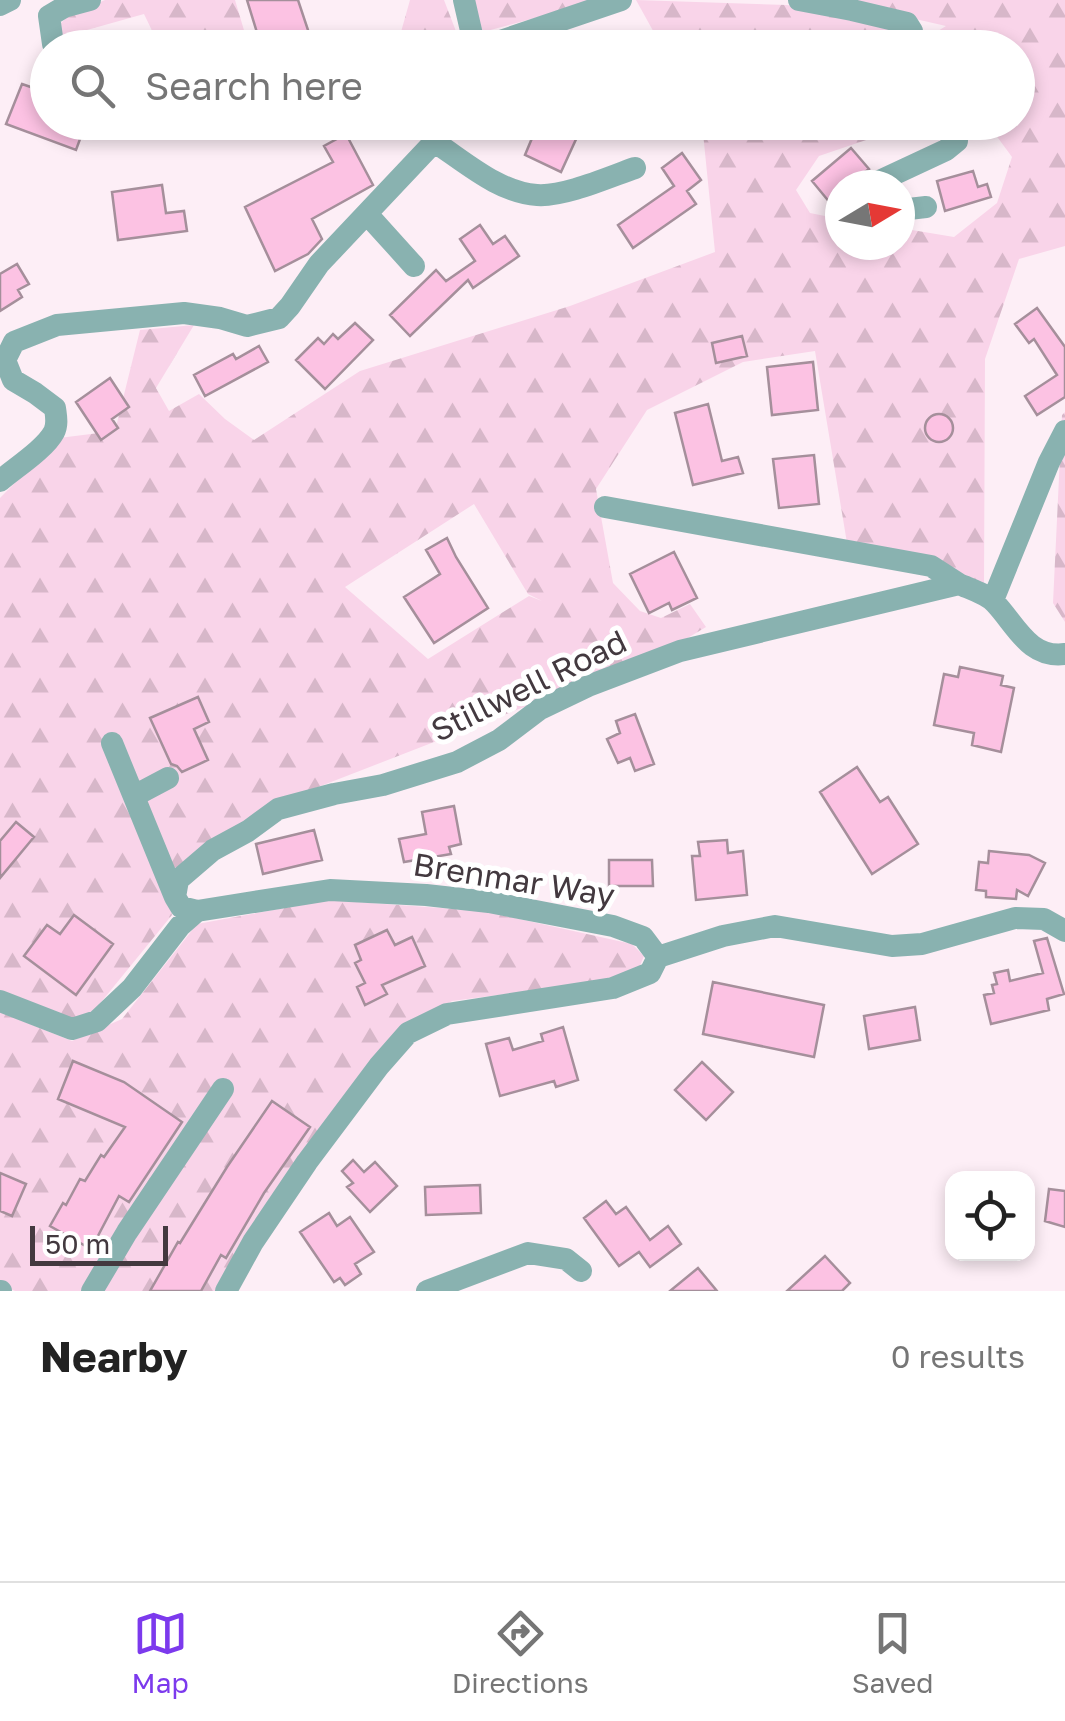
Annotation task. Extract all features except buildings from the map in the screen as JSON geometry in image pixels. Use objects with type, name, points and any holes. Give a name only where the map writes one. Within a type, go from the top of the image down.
[{"type":"street","points":[[0,5],[10,0]]},
{"type":"street","points":[[51,30],[49,16],[90,0]]},
{"type":"street","points":[[464,0],[473,30]]},
{"type":"street","points":[[532,30],[621,0]]},
{"type":"street","points":[[799,0],[907,24],[911,30]]},
{"type":"street","points":[[903,170],[946,150],[957,140]]},
{"type":"street","points":[[0,481],[56,430],[54,408],[13,380],[5,360],[14,342],[34,332],[57,325],[184,313],[247,326],[278,318],[319,264],[433,142],[504,187],[538,196],[574,189],[635,168]]},
{"type":"street","points":[[915,208],[926,207]]},
{"type":"street","points":[[367,214],[414,266]]},
{"type":"street","points":[[993,600],[1065,431]]},
{"type":"street","points":[[606,507],[931,566],[993,600],[1029,645],[1055,656],[1065,654]]},
{"type":"street","name":"Stillwell Road","points":[[175,897],[178,880],[213,850],[278,809],[383,786],[457,762],[499,740],[540,709],[680,651],[959,584]]},
{"type":"street","points":[[112,742],[175,897],[182,908],[197,911]]},
{"type":"street","points":[[134,796],[168,778]]},
{"type":"street","name":"Brenmar Way","points":[[197,911],[330,890],[442,897],[614,926],[643,937],[658,957]]},
{"type":"street","points":[[0,1001],[72,1029],[97,1021],[132,988],[180,926],[197,911]]},
{"type":"street","points":[[226,1291],[306,1162],[379,1066],[408,1033],[447,1014],[613,988],[650,973],[658,957],[723,936],[776,926],[892,946],[922,944],[1015,918],[1044,919],[1065,931]]},
{"type":"street","points":[[97,1283],[121,1266],[228,1096]]},
{"type":"street","points":[[427,1291],[528,1253],[566,1259],[581,1271]]},
{"type":"green space","points":[[105,0],[235,0],[244,30],[152,30],[144,14],[87,30],[59,30],[58,26],[69,15]]},
{"type":"green space","points":[[410,0],[444,0],[455,30],[402,30]]},
{"type":"green space","points":[[466,0],[602,0],[490,30],[482,30]]},
{"type":"green space","points":[[636,0],[787,5],[896,27],[895,30],[653,30]]},
{"type":"green space","points":[[832,0],[1065,0],[1065,246],[1019,259],[985,359],[984,585],[847,543],[815,351],[743,362],[647,410],[596,489],[613,583],[640,611],[661,618],[690,604],[706,627],[661,654],[277,803],[164,885],[172,915],[93,1012],[70,1020],[0,990],[0,498],[59,438],[115,431],[140,330],[194,325],[156,388],[169,411],[199,394],[254,440],[360,371],[570,306],[715,252],[704,140],[866,140],[819,156],[796,190],[810,213],[825,216],[825,260],[915,260],[915,230],[954,237],[997,203],[1012,157],[1000,140],[1035,140],[1035,30],[940,30],[946,26]],"holes":[[[474,504],[528,594],[542,601],[529,596],[428,659],[345,587]]]},
{"type":"green space","points":[[1065,412],[1065,622],[1053,603]]},
{"type":"green space","points":[[328,900],[483,911],[632,944],[644,956],[639,968],[613,980],[452,1001],[406,1027],[220,1291],[15,1291],[0,1284],[0,1012],[72,1041],[122,1019],[197,924]]}]
